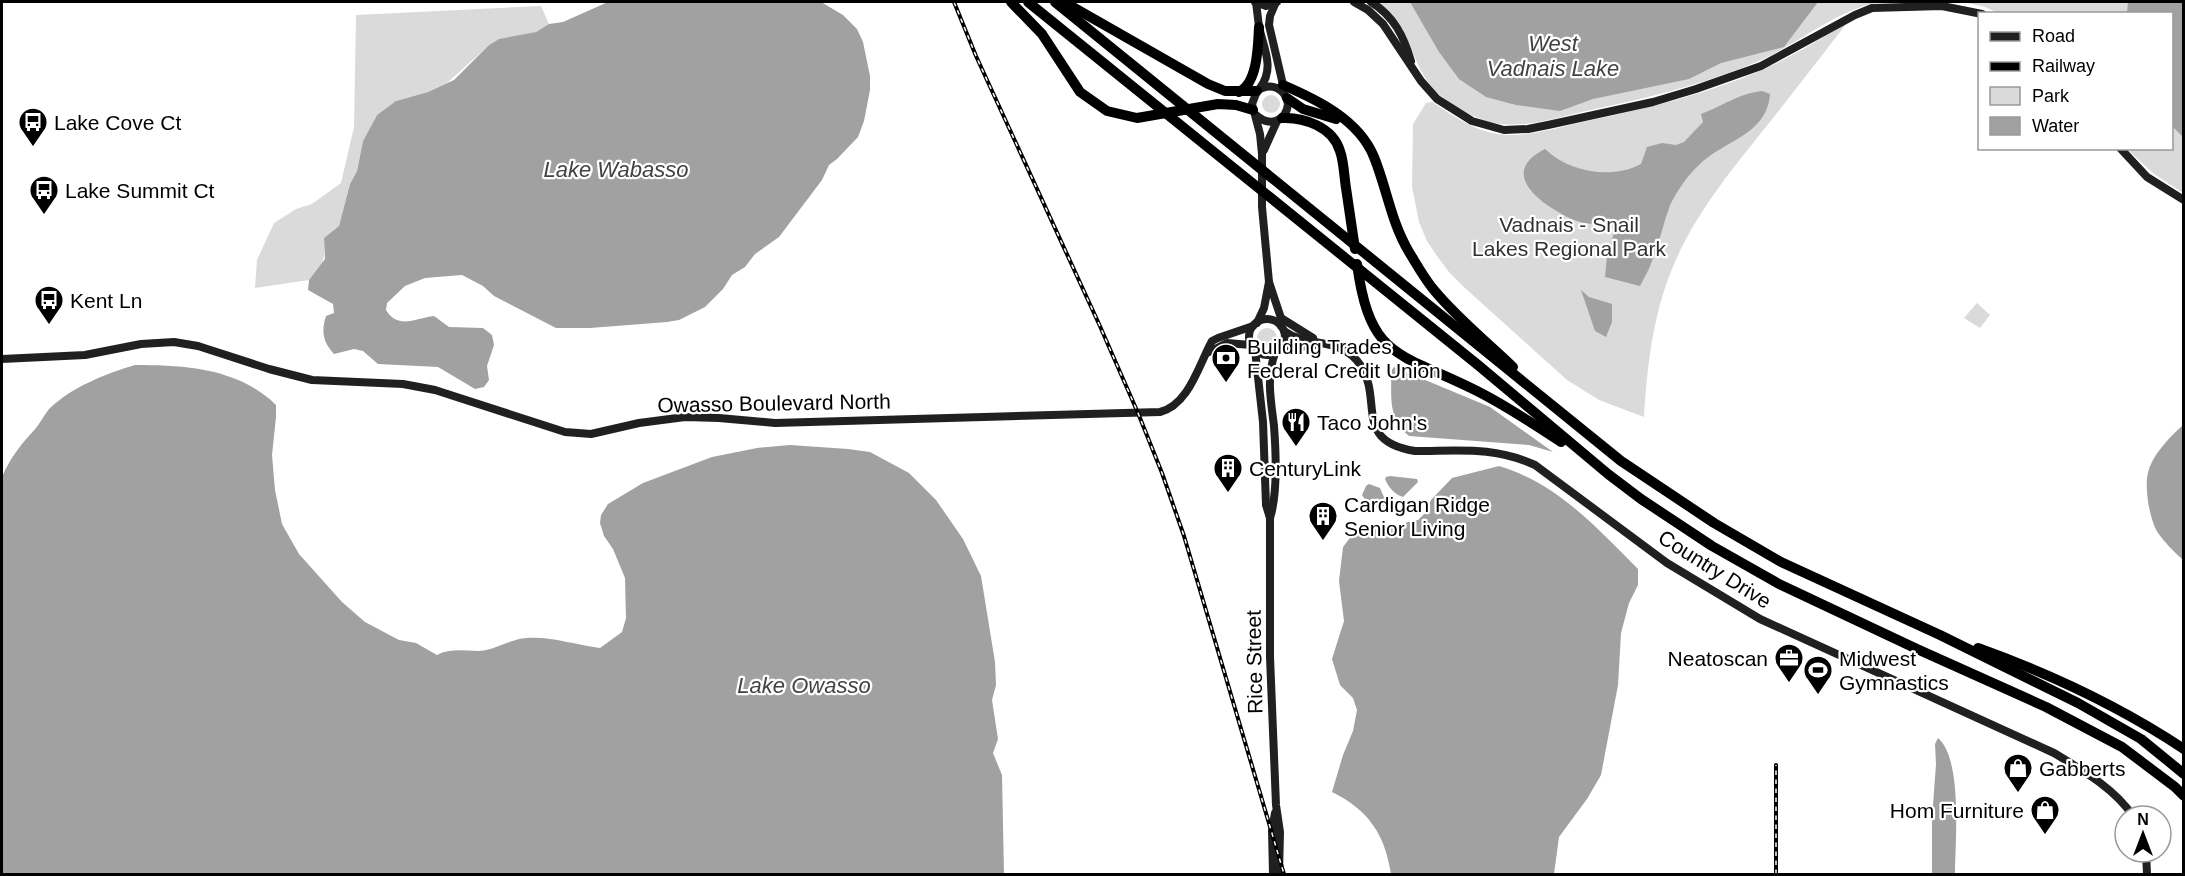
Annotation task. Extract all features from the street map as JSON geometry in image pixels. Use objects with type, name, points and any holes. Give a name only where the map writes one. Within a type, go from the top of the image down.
[{"type":"highway","points":[[1011,2],[1042,34],[1075,85],[1088,99],[1115,114],[1130,118],[1150,117],[1221,104],[1254,113]]},
{"type":"highway","points":[[1028,2],[1470,358],[1641,499]]},
{"type":"highway","points":[[1055,2],[1621,461],[1747,543],[1816,579],[1940,635],[2078,703],[2141,739],[2184,774]]},
{"type":"highway","points":[[1063,2],[1208,84],[1225,91],[1258,90]]},
{"type":"highway","points":[[1237,92],[1249,84],[1256,62],[1259,27]]},
{"type":"highway","points":[[1285,92],[1310,97],[1357,129],[1373,155],[1402,239],[1434,290],[1574,425]]},
{"type":"highway","points":[[1280,119],[1299,118],[1316,125],[1335,139],[1341,156],[1363,300],[1379,337],[1399,354],[1505,406],[1712,546],[1788,589],[1917,650],[2046,707],[2122,747],[2184,796]]},
{"type":"highway","points":[[1940,635],[1996,655],[2088,695],[2158,732],[2184,749]]},
{"type":"street","points":[[1253,348],[1249,336],[1264,308],[1269,282],[1262,207],[1262,154],[1253,98],[1267,78],[1269,63],[1259,27],[1256,2],[1266,6],[1277,2]]},
{"type":"street","points":[[1262,154],[1267,140],[1288,109],[1269,25],[1270,16],[1277,2]]},
{"type":"street","points":[[1371,2],[1387,14],[1400,31],[1413,69]]},
{"type":"street","points":[[1357,3],[1383,24],[1429,92],[1454,111],[1481,125],[1504,130],[1528,129],[1625,108],[1696,89],[1761,66],[1872,8],[1942,6],[1978,13]]},
{"type":"street","points":[[1258,90],[1276,87],[1285,92]]},
{"type":"street","points":[[1254,113],[1266,122],[1280,119]]},
{"type":"street","points":[[2122,150],[2147,177],[2184,200]]},
{"type":"street","points":[[1207,353],[1227,343],[1253,348],[1264,355],[1277,352],[1285,341],[1274,292],[1269,282]]},
{"type":"street","points":[[1255,325],[1272,320],[1319,342]]},
{"type":"street","name":"Owasso Boulevard North","points":[[2,359],[74,356],[151,342],[186,343],[312,380],[419,386],[557,430],[591,434],[658,420],[691,417],[775,423],[1160,412],[1168,409],[1180,399],[1214,340],[1255,325]]},
{"type":"street","name":"Country Drive","points":[[1282,325],[1296,338],[1332,345],[1349,353],[1361,366],[1368,383],[1373,423],[1382,436],[1397,447],[1415,451],[1496,452],[1515,456],[1535,465],[1667,563],[1760,619],[2054,753],[2087,773],[2124,804]]},
{"type":"street","name":"Country Drive","points":[[1277,352],[1319,342]]},
{"type":"street","name":"Rice Street","points":[[1253,348],[1263,422],[1266,506],[1270,518],[1270,657],[1276,805],[1280,832],[1280,874]]},
{"type":"street","name":"Rice Street","points":[[1270,518],[1275,505],[1275,443],[1270,374],[1277,352]]},
{"type":"street","name":"Rice Street","points":[[1273,874],[1272,831],[1276,805]]},
{"type":"green space","name":"West Vadnais Lake","points":[[1378,2],[1879,2],[1848,12],[1776,53],[1717,77],[1627,102],[1542,121],[1511,125],[1493,123],[1471,115],[1437,92],[1421,70],[1400,27]]},
{"type":"green space","points":[[1963,2],[2183,2],[2183,193],[2154,174],[2128,150],[2173,150],[2173,12],[1996,12]]},
{"type":"green space","points":[[541,6],[549,24],[536,32],[488,46],[447,83],[428,92],[396,101],[377,115],[363,141],[357,171],[350,184],[339,226],[324,238],[324,257],[318,269],[309,280],[255,288],[257,260],[274,223],[296,209],[312,204],[341,183],[354,127],[356,15]]},
{"type":"green space","name":"Vadnais - Snail Lakes Regional Park","points":[[1847,23],[1726,178],[1702,212],[1681,249],[1660,304],[1649,360],[1644,417],[1599,400],[1567,380],[1466,289],[1449,272],[1427,241],[1419,222],[1412,187],[1413,124],[1426,103],[1432,102],[1463,121],[1488,132],[1519,135],[1540,132],[1656,105],[1728,83],[1784,59]]},
{"type":"green space","points":[[1267,95],[1275,95],[1280,100],[1278,111],[1267,113],[1262,108],[1262,100]]},
{"type":"green space","points":[[1977,303],[1990,315],[1980,328],[1964,318]]},
{"type":"green space","points":[[1267,328],[1274,331],[1277,338],[1274,345],[1267,348],[1260,345],[1257,338],[1260,331]]},
{"type":"water","name":"Lake Wabasso","points":[[608,2],[821,2],[843,15],[857,29],[863,42],[870,76],[870,90],[864,121],[858,137],[829,165],[822,180],[779,237],[755,254],[745,267],[732,275],[723,289],[705,307],[679,320],[590,328],[556,328],[494,296],[483,286],[462,275],[425,278],[405,286],[387,303],[386,310],[396,320],[408,321],[434,316],[449,327],[483,328],[492,335],[494,345],[487,366],[489,380],[484,387],[475,389],[438,367],[378,364],[363,351],[354,349],[334,354],[325,341],[323,332],[326,316],[334,313],[333,304],[308,290],[309,280],[325,259],[324,238],[339,226],[350,184],[357,171],[363,141],[377,115],[396,101],[428,92],[454,80],[488,46],[499,39],[536,32],[549,24],[563,22]]},
{"type":"water","name":"West Vadnais Lake","points":[[1410,2],[1818,2],[1784,47],[1721,63],[1689,79],[1593,99],[1560,111],[1516,105],[1486,97],[1459,79],[1439,52]]},
{"type":"water","points":[[2128,2],[2183,2],[2183,137],[2173,127],[2173,12],[2127,12]]},
{"type":"water","points":[[1762,91],[1770,94],[1767,108],[1761,119],[1742,136],[1708,157],[1694,170],[1678,191],[1669,208],[1651,264],[1640,286],[1605,277],[1607,256],[1614,233],[1611,223],[1583,223],[1562,214],[1539,198],[1530,189],[1525,179],[1524,169],[1531,159],[1545,149],[1555,157],[1578,168],[1604,172],[1629,169],[1641,164],[1647,147],[1662,143],[1676,145],[1684,142],[1703,122],[1701,114],[1738,97]]},
{"type":"water","points":[[1581,290],[1589,297],[1612,304],[1612,322],[1606,337],[1595,331]]},
{"type":"water","name":"Lake Owasso","points":[[135,365],[192,368],[228,376],[245,383],[276,405],[272,455],[275,490],[282,524],[299,554],[342,602],[365,622],[399,640],[416,643],[437,655],[452,651],[484,650],[527,638],[554,639],[600,648],[622,632],[626,618],[625,578],[613,549],[604,536],[600,523],[601,515],[608,504],[643,483],[712,457],[757,448],[790,445],[870,452],[909,473],[936,500],[963,539],[981,576],[995,662],[996,685],[992,700],[998,739],[993,753],[1002,775],[1004,874],[2,874],[2,477],[17,451],[49,409],[58,401],[89,382]]},
{"type":"water","points":[[1394,367],[1490,407],[1553,452],[1529,445],[1409,436],[1397,421],[1392,406],[1391,371]]},
{"type":"water","points":[[2183,425],[2183,560],[2155,528],[2147,495],[2147,479],[2150,466],[2157,453]]},
{"type":"water","points":[[1499,466],[1520,474],[1558,495],[1591,523],[1638,569],[1638,585],[1629,603],[1621,633],[1618,685],[1601,775],[1587,799],[1559,837],[1554,874],[1391,874],[1384,847],[1373,825],[1356,807],[1332,792],[1353,731],[1357,710],[1353,698],[1340,685],[1332,659],[1344,621],[1339,581],[1343,547],[1353,534],[1418,520],[1425,513],[1431,500],[1452,478]]},
{"type":"water","points":[[1390,476],[1417,479],[1418,482],[1403,497],[1388,485],[1385,479]]},
{"type":"water","points":[[1369,484],[1380,488],[1387,504],[1376,507],[1367,502],[1362,495]]},
{"type":"water","points":[[1938,738],[1946,749],[1954,782],[1955,874],[1932,874],[1935,744]]},
{"type":"railway","points":[[954,2],[976,56],[1099,324],[1162,473],[1184,536],[1284,874]]},
{"type":"railway","points":[[1776,765],[1776,874]]},
{"type":"place","name":"Lake Cove Ct","points":[[33,148]]},
{"type":"place","name":"Lake Summit Ct","points":[[44,216]]},
{"type":"place","name":"Kent Ln","points":[[49,326]]},
{"type":"place","name":"Building Trades Federal Credit Union","points":[[1226,384]]},
{"type":"place","name":"Taco John's","points":[[1296,448]]},
{"type":"place","name":"CenturyLink","points":[[1228,494]]},
{"type":"place","name":"Cardigan Ridge Senior Living","points":[[1323,542]]},
{"type":"place","name":"Neatoscan","points":[[1789,684]]},
{"type":"place","name":"Midwest Gymnastics","points":[[1818,696]]},
{"type":"place","name":"Gabberts","points":[[2018,794]]},
{"type":"place","name":"Hom Furniture","points":[[2045,836]]}]
